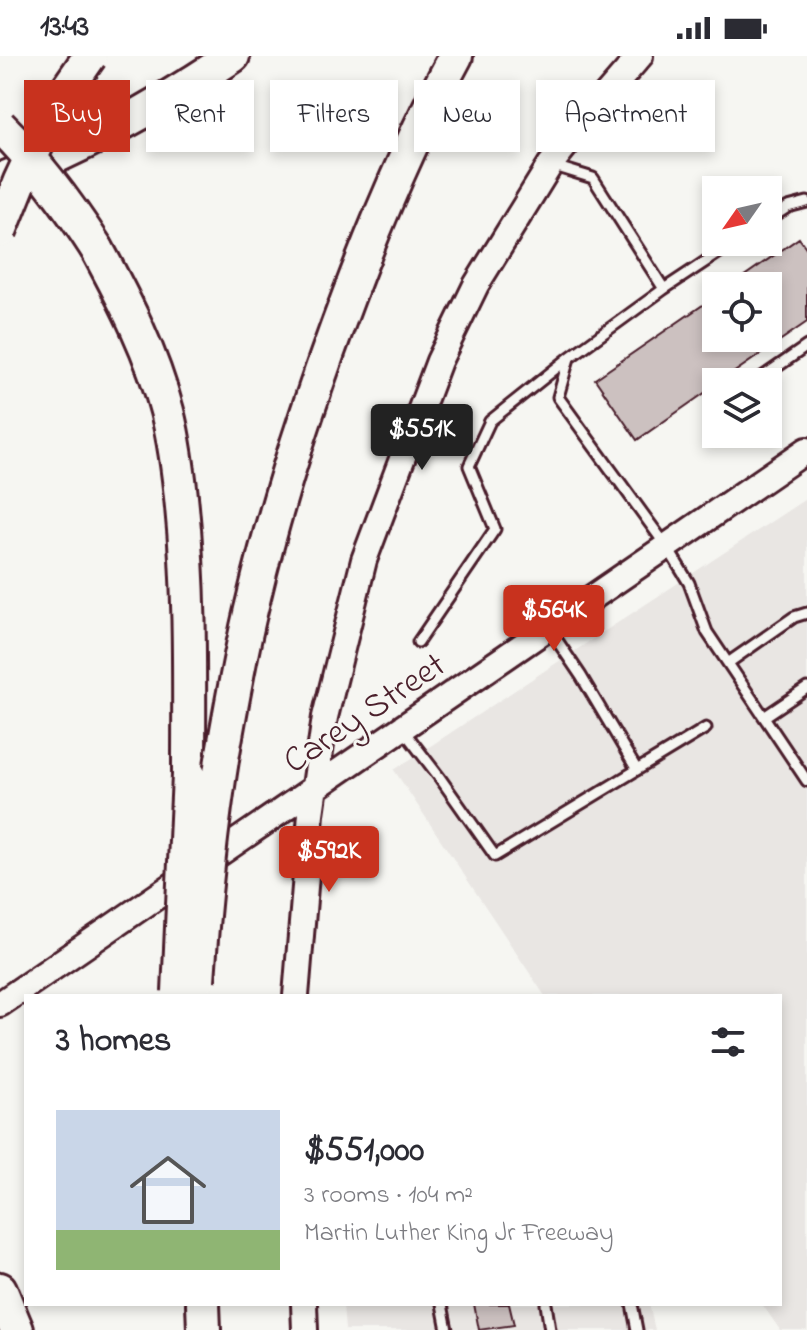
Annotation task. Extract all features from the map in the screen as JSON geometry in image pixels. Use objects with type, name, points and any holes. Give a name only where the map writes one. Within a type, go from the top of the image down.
[{"type":"highway","points":[[0,231],[54,108],[90,56]]},
{"type":"highway","points":[[0,180],[120,124],[233,56]]},
{"type":"highway","points":[[188,991],[236,677],[254,595],[285,483],[310,403],[372,235],[406,156],[456,56]]},
{"type":"highway","points":[[0,126],[41,169],[97,249],[127,303],[167,409],[178,464],[187,557],[188,991]]},
{"type":"highway","points":[[0,1289],[17,1330]]},
{"type":"main road","points":[[296,994],[315,788],[325,717],[364,560],[439,361],[476,285],[550,165],[640,56]]},
{"type":"main road","name":"Carey Street","points":[[0,1004],[807,450]]},
{"type":"main road","points":[[304,1306],[305,1330]]},
{"type":"lane","points":[[550,165],[593,178],[664,289]]},
{"type":"lane","points":[[782,211],[807,202]]},
{"type":"lane","points":[[418,642],[495,529],[469,466],[490,421],[569,358],[714,256]]},
{"type":"lane","points":[[775,368],[807,346]]},
{"type":"lane","points":[[569,358],[558,397],[667,547],[689,583],[707,632],[807,781]]},
{"type":"lane","points":[[728,663],[794,617],[807,613]]},
{"type":"lane","points":[[548,628],[581,676],[637,770]]},
{"type":"lane","points":[[764,717],[807,688]]},
{"type":"lane","points":[[402,728],[495,856],[706,728]]},
{"type":"lane","points":[[442,1306],[447,1330]]},
{"type":"lane","points":[[546,1306],[550,1330]]},
{"type":"lane","points":[[632,1306],[637,1330]]},
{"type":"shaded area","points":[[807,498],[807,1330],[780,1330],[763,1306],[782,1306],[782,994],[544,994],[394,770]]},
{"type":"shaded area","points":[[343,1306],[649,1306],[655,1330],[345,1330]]},
{"type":"building","points":[[799,238],[807,249],[807,322],[782,339],[782,272],[750,272],[773,256],[782,256],[782,250]]},
{"type":"building","points":[[702,306],[702,352],[764,352],[740,368],[702,368],[702,395],[637,440],[595,379]]},
{"type":"building","points":[[474,1306],[509,1306],[514,1325],[479,1330]]}]
